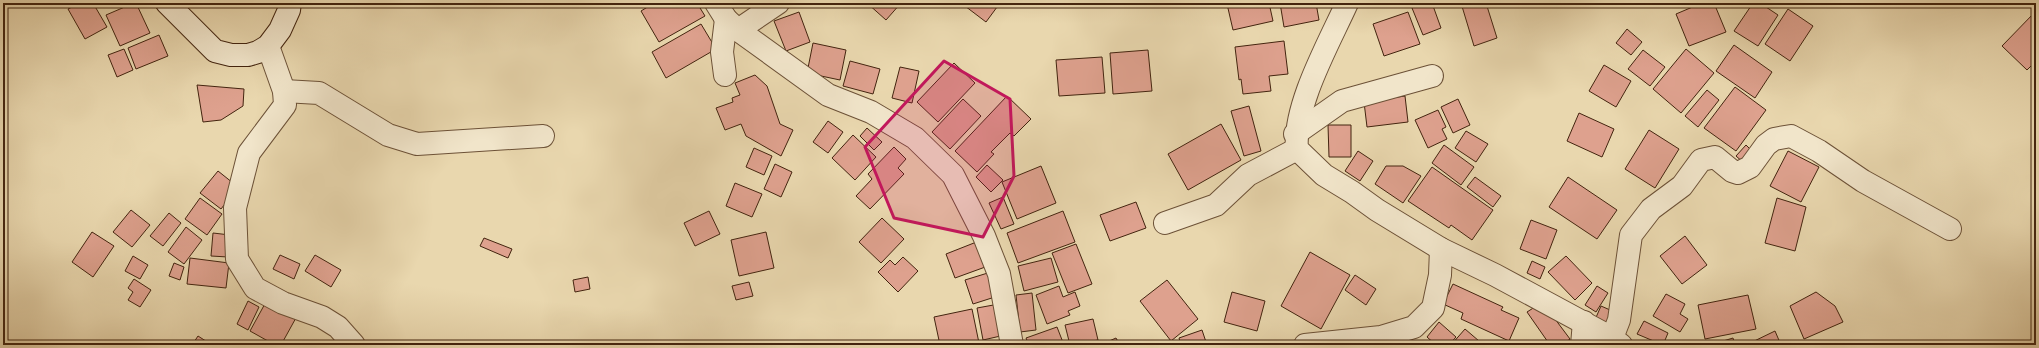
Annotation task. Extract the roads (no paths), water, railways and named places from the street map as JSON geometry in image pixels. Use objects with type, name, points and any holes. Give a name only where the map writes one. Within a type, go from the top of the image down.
[{"type":"street","points":[[167,3],[215,51],[248,55],[258,52],[268,46],[280,30],[289,10],[290,3]]},
{"type":"street","points":[[727,18],[778,3]]},
{"type":"street","points":[[1296,142],[1304,100],[1347,3]]},
{"type":"street","points":[[725,75],[722,52],[727,18]]},
{"type":"street","points":[[727,18],[828,95],[871,112],[915,138],[953,175],[984,236],[999,274],[1012,345]]},
{"type":"street","points":[[268,46],[284,91],[285,105],[249,153],[235,208],[237,259],[255,288],[283,303],[322,317],[338,327],[354,345]]},
{"type":"street","points":[[1165,223],[1216,205],[1248,175],[1296,142],[1342,101],[1432,76]]},
{"type":"street","points":[[284,91],[319,93],[388,135],[417,144],[543,136]]},
{"type":"street","points":[[1296,142],[1324,175],[1352,192],[1377,210],[1441,249],[1495,275],[1584,322],[1616,341],[1631,235],[1651,209],[1682,186],[1701,160],[1715,157],[1732,171],[1738,173],[1750,167],[1766,145],[1774,139],[1791,136],[1819,151],[1863,180],[1950,229]]},
{"type":"street","points":[[1305,345],[1381,337],[1414,327],[1433,308],[1440,275],[1441,249]]},
{"type":"street","points":[[1582,345],[1584,322]]}]
